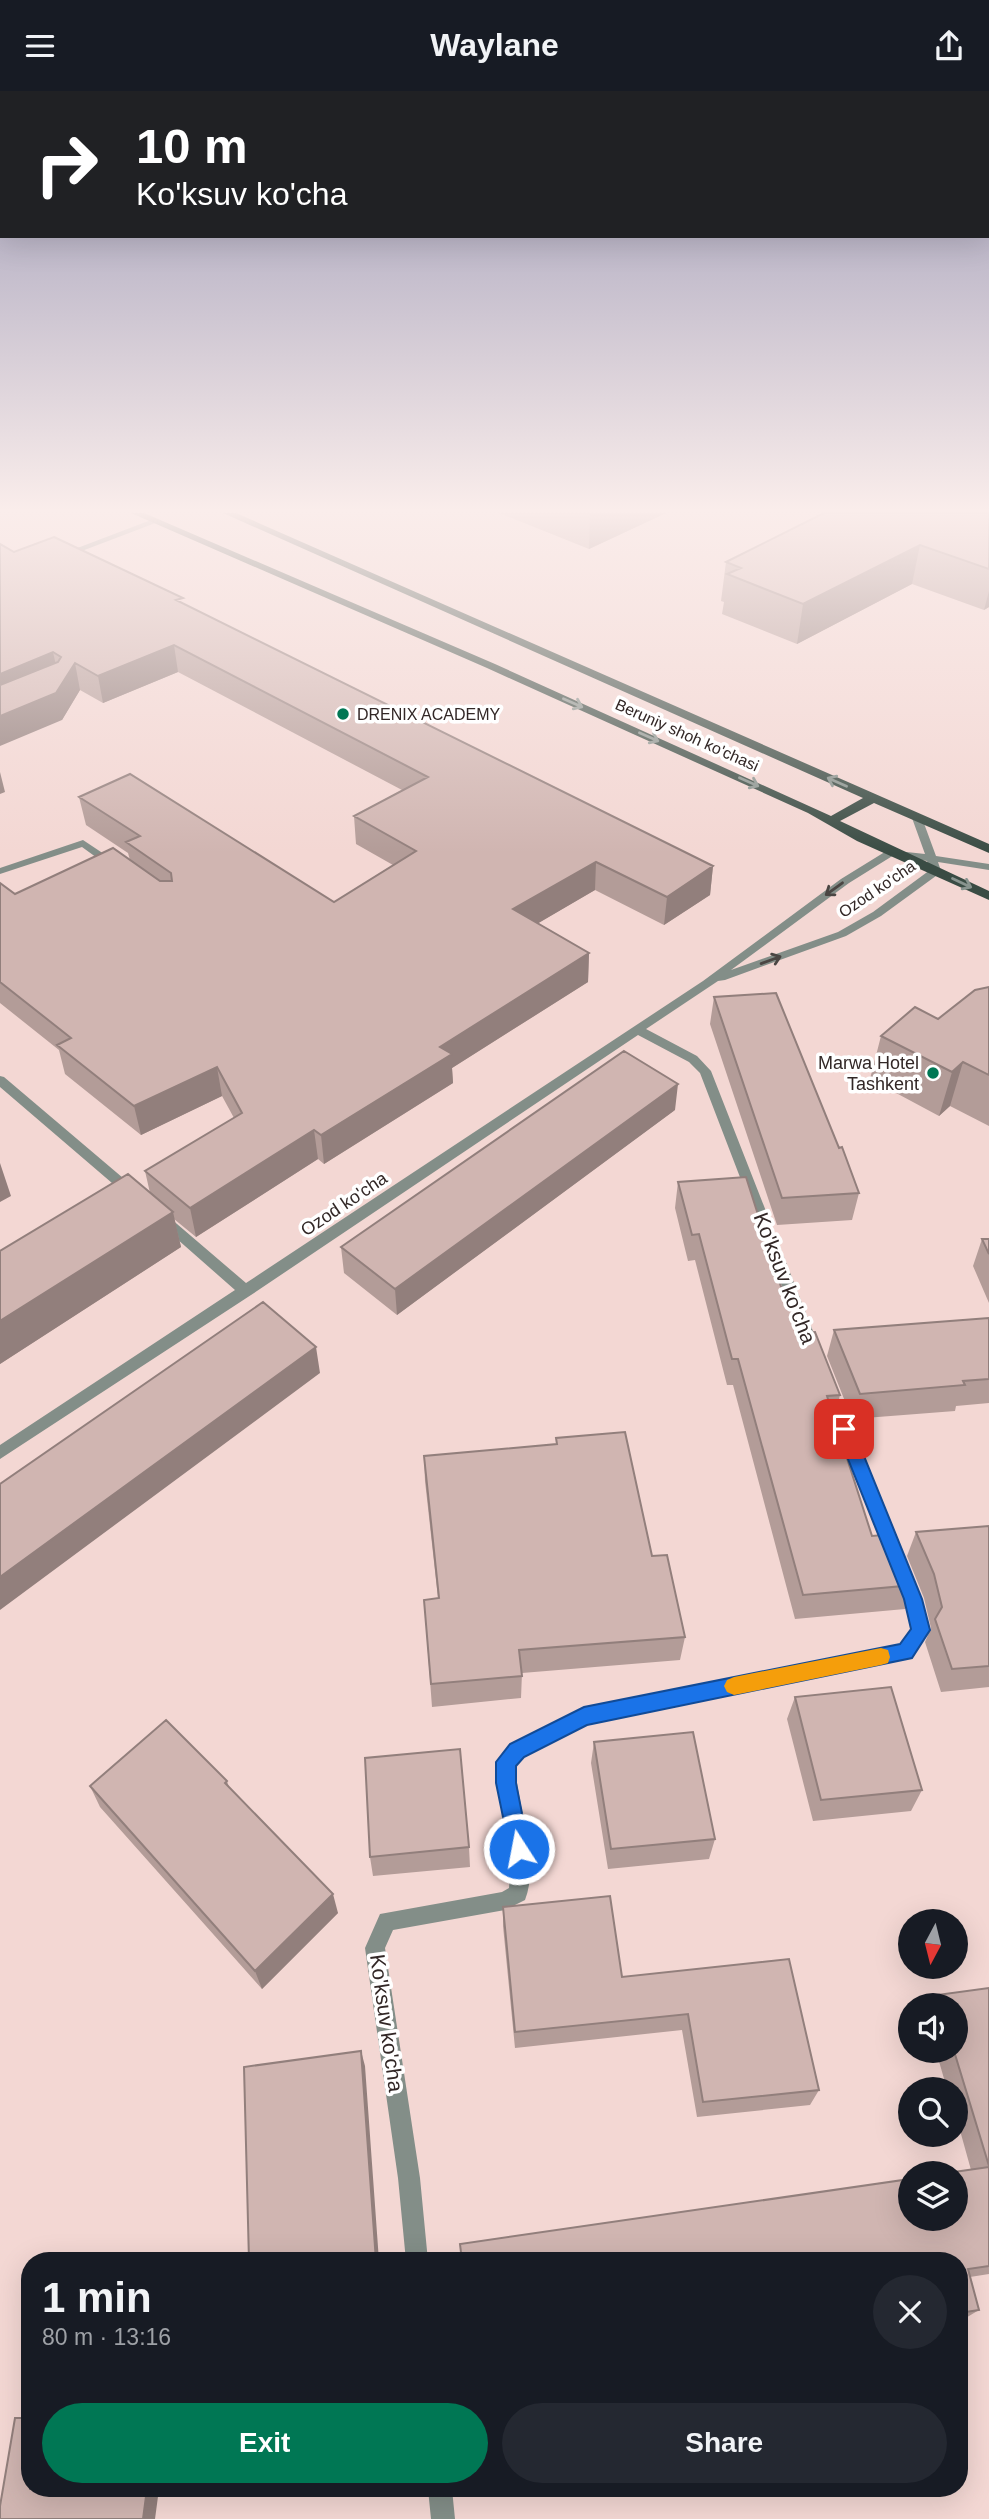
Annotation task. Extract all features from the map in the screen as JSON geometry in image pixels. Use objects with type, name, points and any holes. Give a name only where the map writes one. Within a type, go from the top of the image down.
[{"type":"main road","name":"Beruniy shoh ko'chasi","points":[[398,626],[832,820],[892,852],[933,865],[989,895]]},
{"type":"main road","name":"Beruniy shoh ko'chasi","points":[[484,626],[989,849]]},
{"type":"main road","points":[[832,820],[873,798]]},
{"type":"street","name":"Ozod ko'cha","points":[[918,818],[933,865]]},
{"type":"street","points":[[0,871],[83,843],[127,874]]},
{"type":"street","name":"Ozod ko'cha","points":[[0,1453],[707,983],[845,881],[892,852]]},
{"type":"street","name":"Ozod ko'cha","points":[[707,983],[842,934],[877,914],[933,865],[989,867]]},
{"type":"street","name":"Ko'ksuv ko'cha","points":[[416,2252],[409,2178],[375,1948],[387,1921],[505,1901],[518,1893],[523,1871],[506,1783],[506,1762],[517,1751],[584,1716],[905,1652],[921,1630],[913,1599],[705,1070],[693,1059],[636,1028]]},
{"type":"street","points":[[0,1080],[246,1291]]},
{"type":"street","points":[[441,2497],[443,2519]]},
{"type":"building","points":[[0,626],[229,626],[713,866],[667,897],[596,862],[513,909],[589,953],[440,1047],[452,1054],[321,1135],[314,1130],[190,1208],[145,1171],[242,1113],[217,1067],[134,1106],[57,1045],[71,1038],[0,982],[0,883],[15,894],[113,848],[160,881],[172,881],[171,873],[126,842],[140,836],[79,797],[130,774],[334,902],[416,851],[354,816],[428,777],[174,645],[98,676],[75,663],[56,693],[0,716],[0,685],[58,662],[61,657],[53,652],[0,674]]},
{"type":"building","points":[[989,987],[989,1075],[963,1062],[952,1072],[881,1036],[915,1007],[938,1019],[975,990]]},
{"type":"building","points":[[776,993],[859,1193],[782,1198],[714,997]]},
{"type":"building","points":[[624,1051],[678,1084],[395,1289],[341,1247]]},
{"type":"building","points":[[128,1174],[173,1212],[0,1321],[0,1251]]},
{"type":"building","points":[[746,1177],[783,1293],[790,1293],[802,1333],[815,1332],[840,1395],[827,1396],[872,1536],[895,1534],[914,1585],[803,1595],[738,1359],[732,1359],[699,1234],[692,1235],[678,1182]]},
{"type":"building","points":[[982,1239],[989,1239],[989,1254]]},
{"type":"building","points":[[263,1302],[316,1347],[0,1577],[0,1484]]},
{"type":"building","points":[[989,1318],[989,1379],[963,1381],[965,1385],[860,1394],[834,1330]]},
{"type":"building","points":[[625,1432],[652,1556],[667,1555],[685,1637],[519,1650],[522,1676],[431,1684],[424,1600],[439,1598],[424,1456],[557,1444],[556,1438]]},
{"type":"building","points":[[989,1526],[989,1666],[952,1669],[935,1619],[942,1607],[934,1574],[916,1532]]},
{"type":"building","points":[[891,1687],[922,1790],[821,1800],[795,1697]]},
{"type":"building","points":[[166,1720],[333,1894],[255,1971],[90,1786]]},
{"type":"building","points":[[693,1732],[715,1839],[611,1849],[594,1742]]},
{"type":"building","points":[[460,1749],[469,1847],[370,1857],[365,1758]]},
{"type":"building","points":[[610,1896],[622,1977],[789,1959],[819,2090],[703,2102],[688,2014],[515,2032],[503,1907]]},
{"type":"building","points":[[989,1988],[989,2166],[968,2097],[968,2077],[962,2077],[958,2063],[968,2063],[968,1993],[952,1993]]},
{"type":"building","points":[[361,2051],[375,2252],[249,2252],[244,2067]]},
{"type":"building","points":[[989,2167],[989,2266],[968,2269],[968,2252],[461,2252],[460,2244],[898,2181],[898,2231],[968,2231],[968,2170]]},
{"type":"building","points":[[968,2269],[979,2310],[968,2312]]},
{"type":"building","points":[[15,2418],[21,2418],[21,2497],[146,2497],[143,2519],[0,2519]]},
{"type":"slow traffic","points":[[734,1686],[881,1657]]},
{"type":"place","name":"DRENIX ACADEMY","points":[[343,714]]},
{"type":"place","name":"Marwa Hotel Tashkent","points":[[933,1073]]},
{"type":"route","points":[[519,1849],[506,1783],[506,1762],[517,1751],[584,1716],[905,1652],[921,1630],[913,1599],[844,1429]]}]
